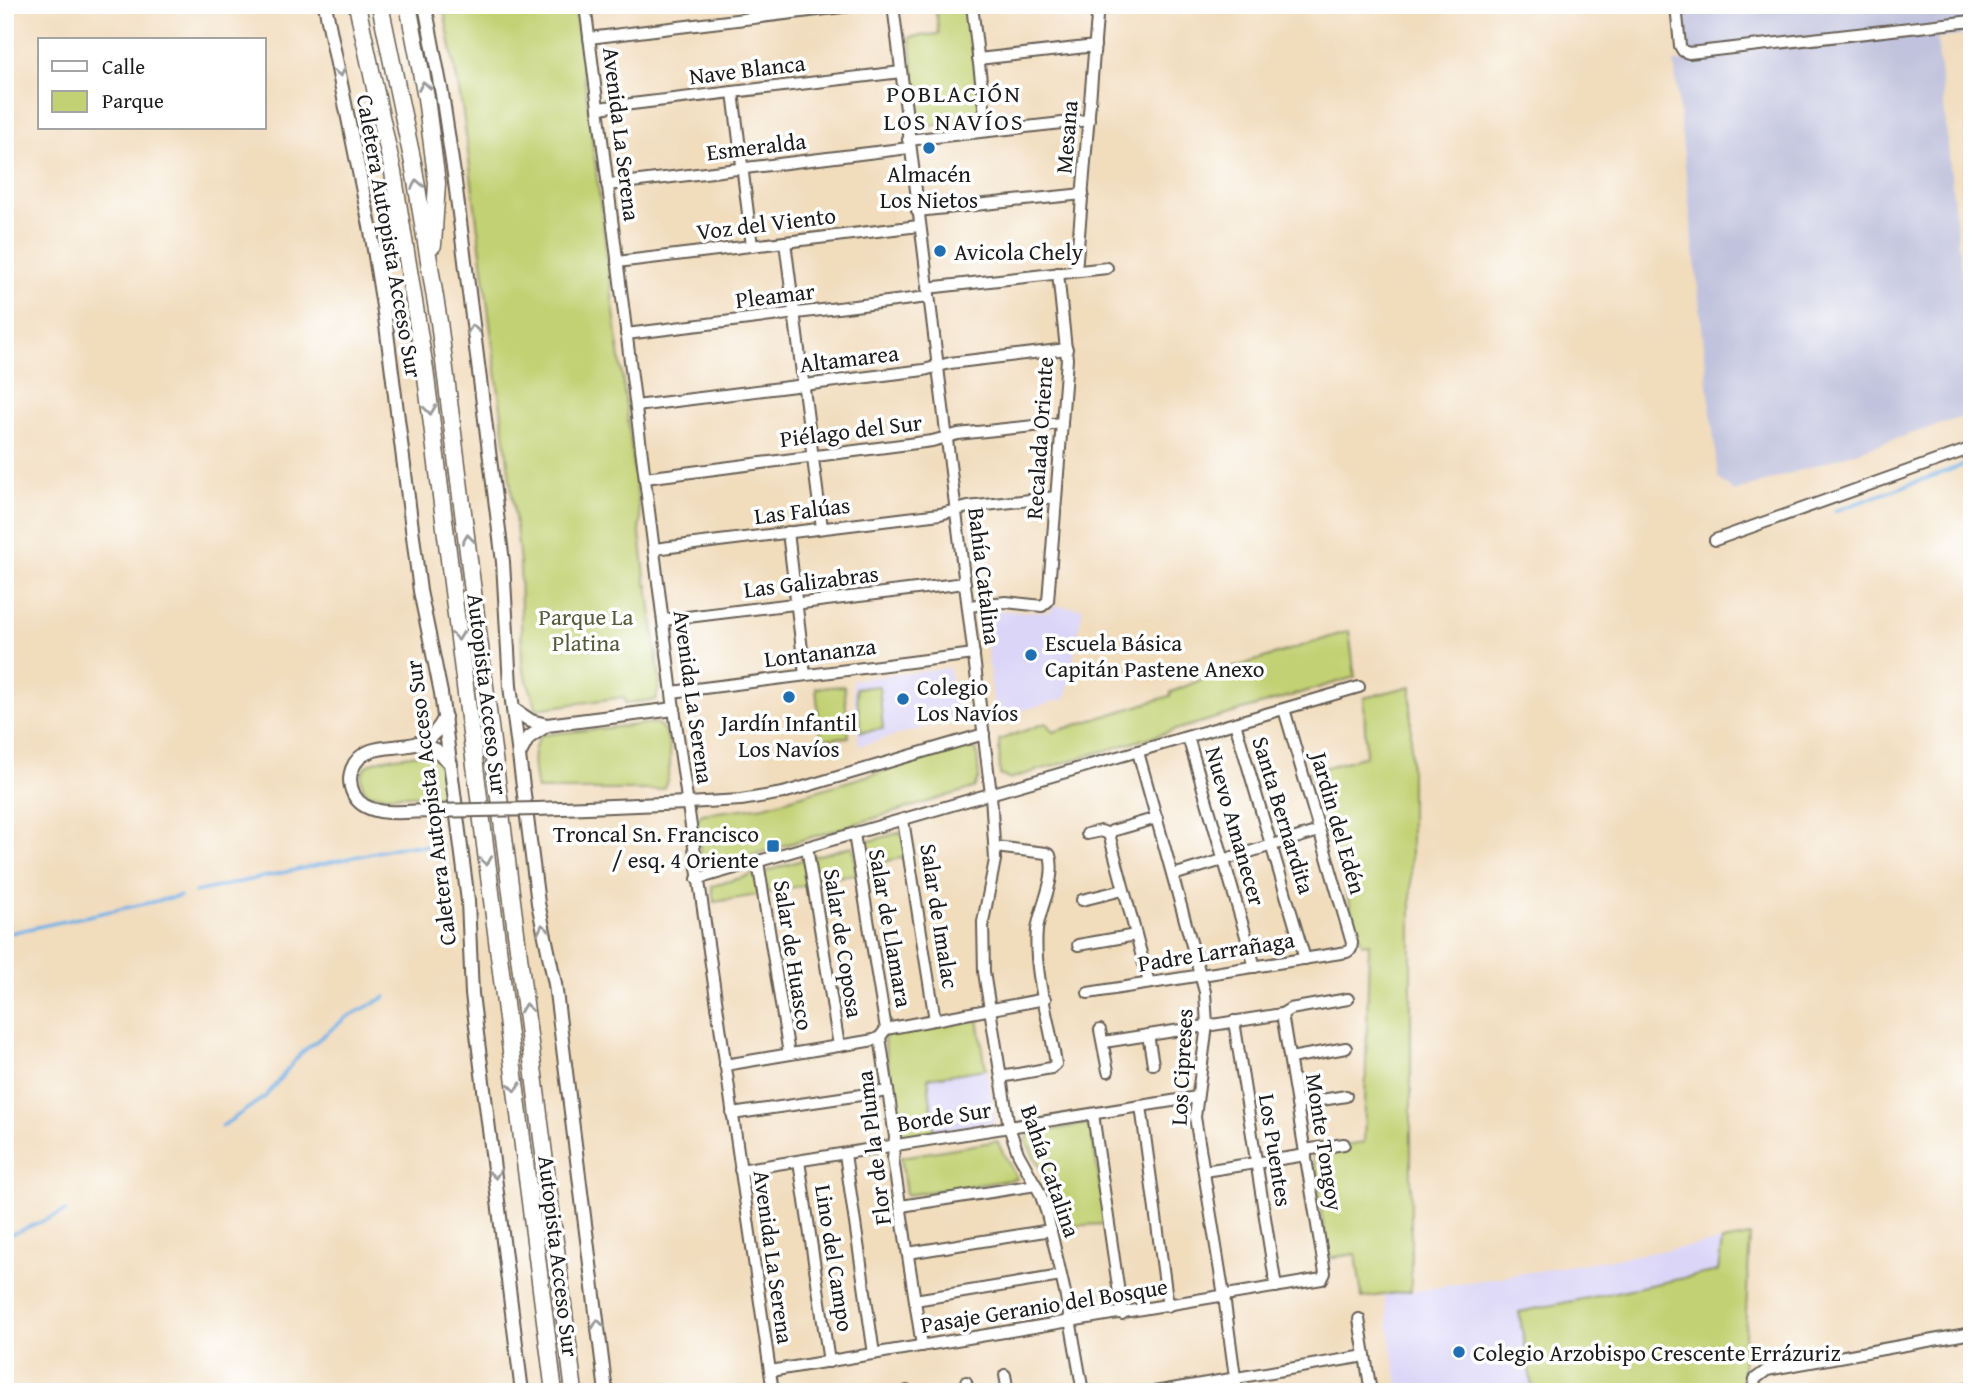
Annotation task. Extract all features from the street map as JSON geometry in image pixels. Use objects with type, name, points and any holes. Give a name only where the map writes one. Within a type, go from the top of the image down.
[{"type":"highway","name":"Autopista Acceso Sur","points":[[357,5],[393,172],[425,369],[554,1392]]},
{"type":"highway","name":"Autopista Acceso Sur","points":[[380,5],[414,163],[454,429],[574,1392]]},
{"type":"highway","points":[[408,5],[426,98],[437,183],[432,275]]},
{"type":"main road","name":"Caletera Autopista Acceso Sur","points":[[325,5],[371,231],[388,337],[420,591],[437,664],[468,901],[471,993],[522,1392]]},
{"type":"main road","points":[[425,5],[447,123],[502,552],[513,709],[538,903],[555,984],[606,1392]]},
{"type":"main road","points":[[513,709],[531,722],[547,725],[674,709]]},
{"type":"main road","points":[[444,717],[433,734],[417,743],[375,749],[364,754],[352,768],[350,783],[356,799],[372,809],[429,811],[687,803]]},
{"type":"main road","points":[[519,755],[528,738],[547,725]]},
{"type":"main road","points":[[417,743],[436,750],[451,764]]},
{"type":"street","name":"Avenida La Serena","points":[[584,5],[697,879],[773,1392]]},
{"type":"street","points":[[589,38],[859,5]]},
{"type":"street","name":"Bahía Catalina","points":[[893,5],[991,794],[994,869],[985,906],[982,939],[990,1009],[1009,1127],[1018,1153],[1036,1185],[1051,1230],[1083,1392]]},
{"type":"street","points":[[972,5],[987,131]]},
{"type":"street","name":"Mesana","points":[[1076,271],[1098,5]]},
{"type":"street","points":[[1676,5],[1679,44],[1683,51],[1689,53],[1972,21]]},
{"type":"street","points":[[978,59],[1095,47]]},
{"type":"street","name":"Nave Blanca","points":[[598,108],[901,72]]},
{"type":"street","points":[[733,92],[752,246]]},
{"type":"street","name":"Esmeralda","points":[[607,185],[742,168],[987,131],[1089,120]]},
{"type":"street","points":[[918,211],[1083,194]]},
{"type":"street","name":"Voz del Viento","points":[[617,262],[919,226]]},
{"type":"street","points":[[785,242],[821,528]]},
{"type":"street","name":"Pleamar","points":[[626,334],[1107,268]]},
{"type":"street","name":"Recalada Oriente","points":[[968,606],[1006,603],[1045,605],[1048,599],[1067,349],[1058,274]]},
{"type":"street","name":"Altamarea","points":[[636,406],[1067,349]]},
{"type":"street","name":"Piélago del Sur","points":[[645,478],[932,441],[958,434],[1062,423]]},
{"type":"street","points":[[1715,540],[1972,448]]},
{"type":"street","name":"Las Falúas","points":[[654,549],[1056,497]]},
{"type":"street","points":[[788,532],[805,676]]},
{"type":"street","name":"Las Galizabras","points":[[663,620],[965,583]]},
{"type":"street","name":"Lontananza","points":[[672,692],[974,654]]},
{"type":"street","points":[[697,879],[1359,687]]},
{"type":"street","name":"Jardin del Edén","points":[[1284,709],[1352,943],[1351,950]]},
{"type":"street","name":"Santa Bernardita","points":[[1235,723],[1305,959]]},
{"type":"street","points":[[687,803],[741,800],[783,793],[984,734]]},
{"type":"street","name":"Nuevo Amanecer","points":[[1188,737],[1255,967]]},
{"type":"street","name":"Los Cipreses","points":[[1138,752],[1202,975],[1207,1025],[1196,1097],[1196,1124],[1237,1392]]},
{"type":"street","points":[[1109,834],[1157,818]]},
{"type":"street","name":"Salar de Imalac","points":[[903,820],[935,1020]]},
{"type":"street","points":[[1087,834],[1101,831],[1109,834]]},
{"type":"street","points":[[1173,875],[1320,831]]},
{"type":"street","name":"Salar de Llamara","points":[[854,834],[883,1033]]},
{"type":"street","points":[[1109,834],[1149,983]]},
{"type":"street","name":"Salar de Coposa","points":[[807,847],[839,1046]]},
{"type":"street","points":[[995,847],[1050,856],[1050,879],[1037,940],[1055,1066],[1001,1077]]},
{"type":"street","name":"Salar de Huasco","points":[[758,862],[789,1054]]},
{"type":"street","points":[[1082,900],[1123,890]]},
{"type":"street","points":[[1078,945],[1136,935]]},
{"type":"street","name":"Padre Larrañaga","points":[[1088,993],[1351,950]]},
{"type":"street","points":[[725,1065],[874,1040],[883,1033],[935,1020],[1045,999]]},
{"type":"street","points":[[1104,1042],[1282,1014],[1290,1009],[1348,999]]},
{"type":"street","name":"Monte Tongoy","points":[[1282,1014],[1324,1278]]},
{"type":"street","name":"Los Puentes","points":[[1234,1021],[1276,1287]]},
{"type":"street","points":[[1100,1030],[1108,1070]]},
{"type":"street","name":"Flor de la Pluma","points":[[883,1033],[895,1146],[893,1159],[922,1346]]},
{"type":"street","points":[[1148,1035],[1153,1064]]},
{"type":"street","points":[[1290,1058],[1346,1048]]},
{"type":"street","points":[[732,1114],[888,1091]]},
{"type":"street","points":[[1297,1104],[1346,1096]]},
{"type":"street","name":"Borde Sur","points":[[740,1170],[1196,1097]]},
{"type":"street","points":[[1141,1106],[1168,1306]]},
{"type":"street","points":[[1093,1114],[1122,1314]]},
{"type":"street","points":[[1204,1171],[1344,1144]]},
{"type":"street","points":[[845,1154],[874,1354]]},
{"type":"street","name":"Lino del Campo","points":[[799,1161],[829,1362]]},
{"type":"street","points":[[901,1206],[1036,1185]]},
{"type":"street","points":[[908,1253],[1051,1230]]},
{"type":"street","points":[[915,1300],[1061,1276]]},
{"type":"street","name":"Pasaje Geranio del Bosque","points":[[770,1371],[1324,1278]]},
{"type":"street","points":[[1359,1319],[1371,1392]]},
{"type":"street","points":[[1753,1392],[1757,1376],[1767,1370],[1972,1333]]},
{"type":"street","points":[[1154,1392],[1365,1356]]},
{"type":"street","points":[[1005,1375],[1008,1392]]},
{"type":"street","points":[[1947,1392],[1972,1387]]},
{"type":"shaded area","points":[[1683,5],[1972,5],[1972,35],[1937,38],[1972,379],[1972,414],[1734,492],[1718,478],[1674,62],[1688,61]]},
{"type":"shaded area","name":"Escuela Básica Capitán Pastene Anexo","points":[[1052,606],[1083,608],[1066,698],[995,718],[983,610],[1051,612]]},
{"type":"shaded area","name":"Colegio Los Navíos","points":[[949,668],[956,718],[859,746],[852,680]]},
{"type":"shaded area","points":[[986,1069],[995,1122],[934,1132],[928,1078]]},
{"type":"shaded area","name":"Colegio Arzobispo Crescente Errázuriz","points":[[1722,1241],[1718,1271],[1519,1312],[1533,1392],[1399,1392],[1384,1296]]},
{"type":"green space","name":"Parque La Platina","points":[[443,5],[575,5],[660,681],[656,700],[625,703],[624,697],[537,709],[522,666],[520,563],[515,518],[463,113]]},
{"type":"green space","points":[[935,5],[967,5],[982,120],[920,127],[910,37],[939,34]]},
{"type":"green space","points":[[1349,631],[1355,677],[1009,779],[1000,775],[999,740],[1046,723],[1053,732],[1170,696],[1171,692],[1223,671]]},
{"type":"green space","points":[[844,686],[849,737],[821,739],[816,688]]},
{"type":"green space","points":[[879,686],[883,729],[861,732],[856,688]]},
{"type":"green space","points":[[1411,686],[1411,1291],[1362,1298],[1356,1254],[1328,1258],[1312,1151],[1364,1143],[1369,943],[1362,944],[1309,772],[1366,756],[1364,698]]},
{"type":"green space","points":[[655,723],[666,735],[669,743],[669,772],[664,788],[537,790],[534,755],[541,735]]},
{"type":"green space","points":[[968,746],[977,751],[979,778],[974,788],[713,867],[702,867],[697,821],[702,814],[765,806]]},
{"type":"green space","points":[[430,755],[437,760],[446,795],[379,795],[364,789],[361,778],[370,764],[379,760]]},
{"type":"green space","points":[[902,832],[906,857],[863,866],[859,844]]},
{"type":"green space","points":[[853,846],[856,874],[816,880],[811,857]]},
{"type":"green space","points":[[805,859],[809,884],[767,893],[764,872]]},
{"type":"green space","points":[[755,874],[758,895],[714,902],[712,886]]},
{"type":"green space","points":[[978,1018],[986,1069],[928,1078],[934,1132],[899,1137],[884,1039],[889,1032]]},
{"type":"green space","points":[[1086,1124],[1091,1129],[1106,1224],[1061,1226],[1048,1183],[1026,1141],[1029,1134]]},
{"type":"green space","points":[[997,1141],[1017,1179],[906,1195],[901,1157]]},
{"type":"green space","points":[[1750,1236],[1742,1392],[1533,1392],[1519,1312],[1718,1271],[1722,1241]]},
{"type":"waterway","points":[[1835,511],[1972,462]]},
{"type":"waterway","points":[[195,892],[404,846],[442,846]]},
{"type":"waterway","points":[[5,934],[180,896]]},
{"type":"waterway","points":[[221,1127],[266,1096],[301,1053],[347,1017],[386,997]]},
{"type":"waterway","points":[[5,1237],[66,1211]]},
{"type":"place","name":"Almacén Los Nietos","points":[[929,148]]},
{"type":"place","name":"Avicola Chely","points":[[940,251]]},
{"type":"place","name":"Escuela Básica Capitán Pastene Anexo","points":[[1031,655]]},
{"type":"place","name":"Jardín Infantil Los Navíos","points":[[789,697]]},
{"type":"place","name":"Colegio Los Navíos","points":[[903,699]]},
{"type":"place","name":"Troncal Sn. Francisco / esq. 4 Oriente","points":[[773,846]]},
{"type":"place","name":"Colegio Arzobispo Crescente Errázuriz","points":[[1459,1352]]},
{"type":"district","name":"POBLACIÓN LOS NAVÍOS","points":[[954,107]]}]
